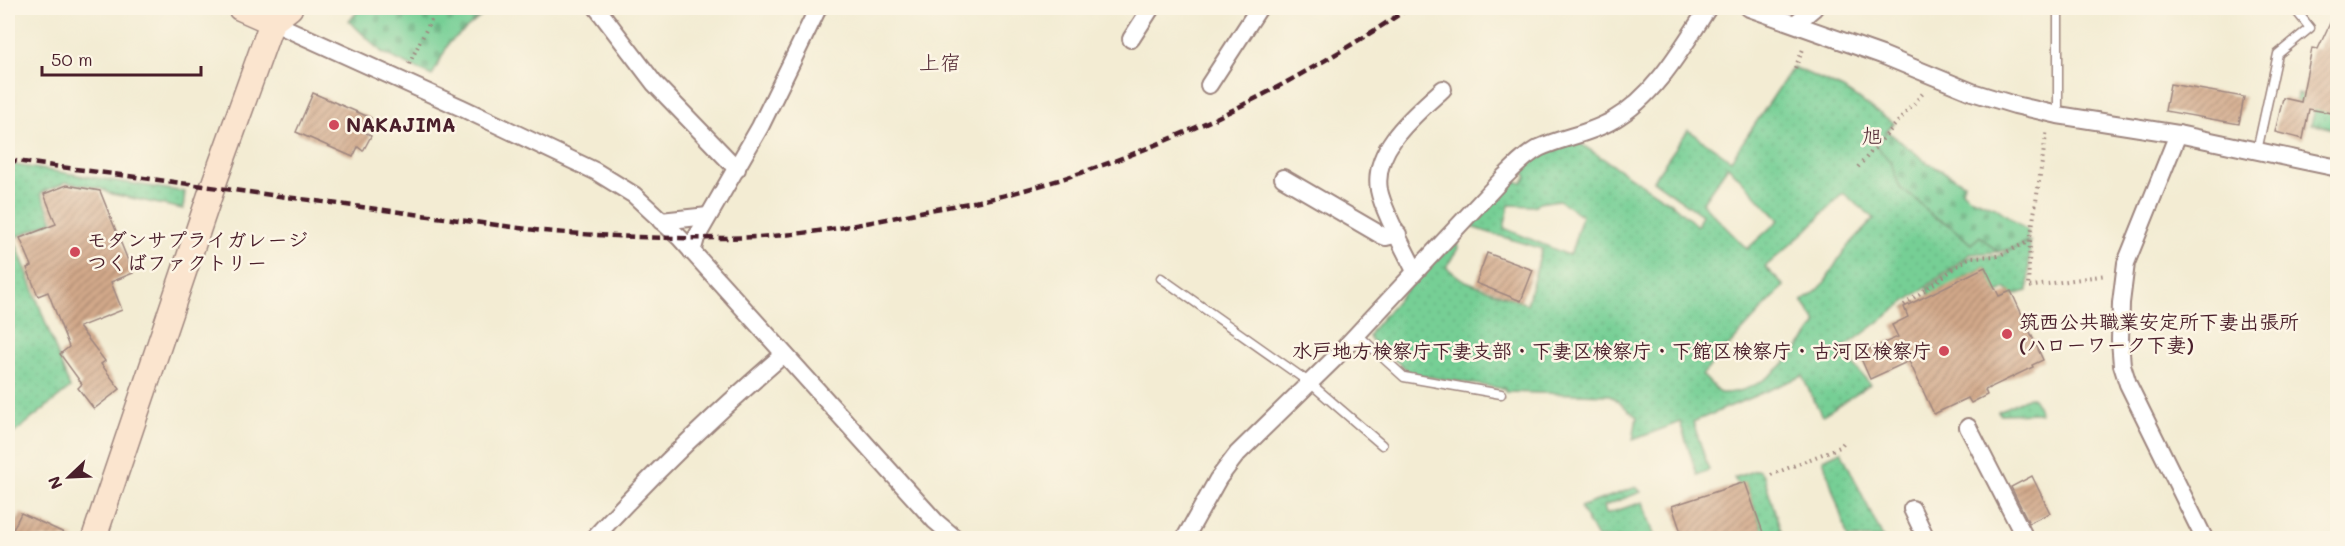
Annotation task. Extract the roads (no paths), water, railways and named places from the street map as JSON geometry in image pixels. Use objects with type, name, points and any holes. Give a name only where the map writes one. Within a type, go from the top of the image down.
[{"type":"street","points":[[240,8],[281,15],[401,80],[595,171],[634,195],[692,252],[936,521],[955,538]]},
{"type":"street","points":[[597,8],[654,82],[737,169]]},
{"type":"street","points":[[692,252],[696,238],[760,127],[818,8]]},
{"type":"street","points":[[1131,39],[1151,8]]},
{"type":"street","points":[[1209,85],[1259,8]]},
{"type":"street","points":[[1185,538],[1218,478],[1230,462],[1310,383],[1526,156],[1538,148],[1595,129],[1614,120],[1638,103],[1676,56],[1708,8]]},
{"type":"street","points":[[1749,8],[2004,102],[2054,114],[2178,134],[2337,168]]},
{"type":"street","points":[[1796,24],[1814,8]]},
{"type":"street","points":[[94,538],[213,186],[281,15]]},
{"type":"street","points":[[1415,271],[1380,194],[1380,170],[1398,133],[1443,89]]},
{"type":"street","points":[[2178,134],[2134,239],[2125,272],[2120,312],[2122,365],[2140,411],[2204,538]]},
{"type":"street","points":[[1282,178],[1381,236],[1398,234]]},
{"type":"street","points":[[661,220],[708,216]]},
{"type":"street","points":[[594,538],[717,412],[784,354]]},
{"type":"street","points":[[1968,427],[2025,538]]},
{"type":"street","points":[[1912,509],[1926,538]]},
{"type":"lane","points":[[2054,114],[2058,8]]},
{"type":"lane","points":[[2257,151],[2278,54],[2310,28],[2294,8]]},
{"type":"lane","points":[[1161,278],[1310,383],[1382,445]]},
{"type":"lane","points":[[1357,334],[1404,377],[1501,394]]},
{"type":"railway","points":[[8,160],[542,231],[676,238],[757,237],[821,231],[993,198],[1110,163],[1162,142],[1264,94],[1362,38],[1409,8]]},
{"type":"place","name":"NAKAJIMA","points":[[334,125]]},
{"type":"place","name":"モダンサプライガレージ つくばファクトリー","points":[[75,252]]},
{"type":"place","name":"筑西公共職業安定所下妻出張所 (ハローワーク下妻)","points":[[2007,334]]},
{"type":"place","name":"水戸地方検察庁下妻支部・下妻区検察庁・下館区検察庁・古河区検察庁","points":[[1944,351]]},
{"type":"district","name":"上宿","points":[[940,63]]},
{"type":"district","name":"旭","points":[[1872,136]]}]
